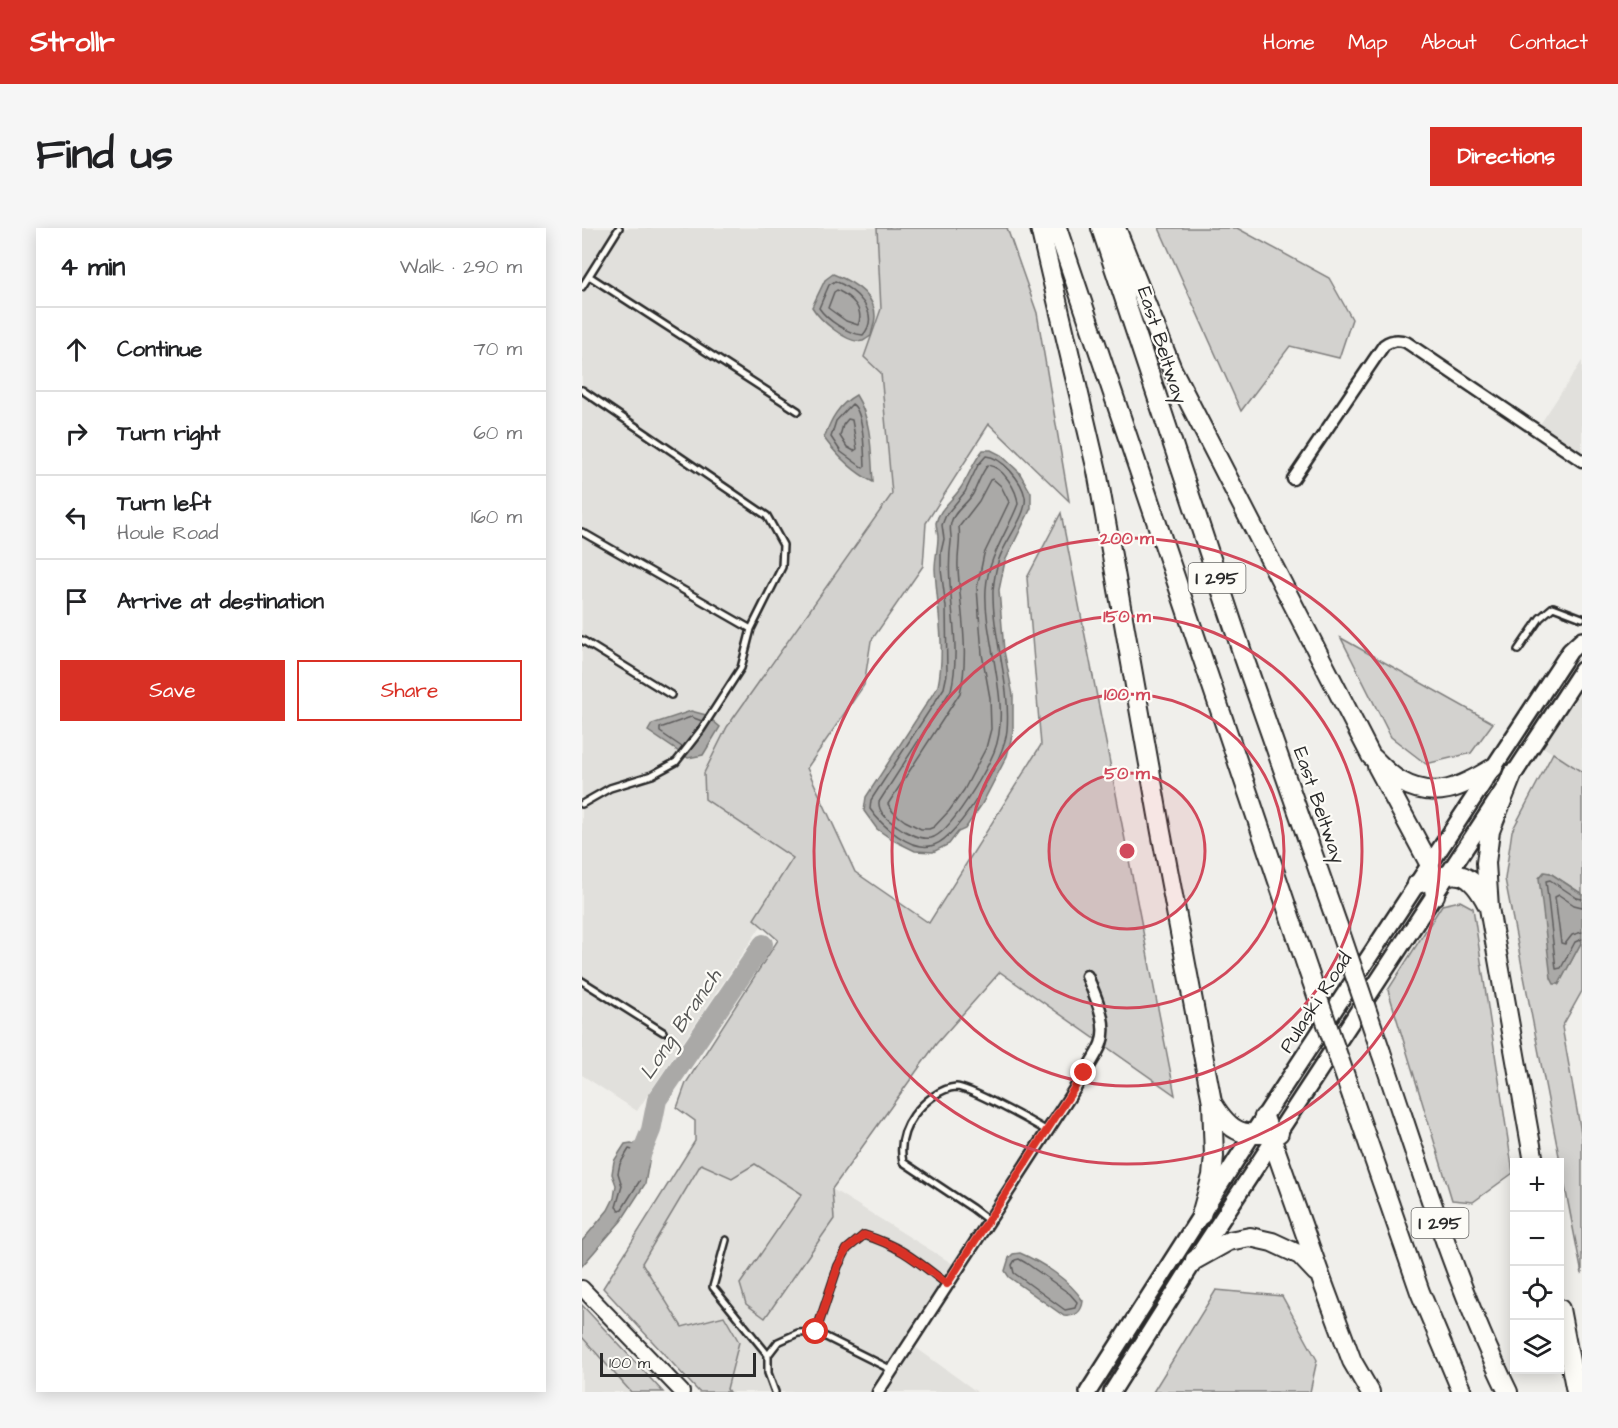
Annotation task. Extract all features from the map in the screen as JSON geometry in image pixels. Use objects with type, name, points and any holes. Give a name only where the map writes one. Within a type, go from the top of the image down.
[{"type":"highway","points":[[1040,228],[1097,471],[1163,844],[1212,1102],[1214,1156],[1212,1176],[1201,1215]]},
{"type":"highway","name":"I 295","points":[[1057,228],[1308,970],[1420,1292],[1462,1392]]},
{"type":"highway","name":"East Beltway","points":[[1101,228],[1242,652],[1458,1273],[1478,1326],[1508,1392]]},
{"type":"highway","points":[[1116,228],[1172,369],[1432,879],[1463,875],[1477,885],[1489,908]]},
{"type":"highway","points":[[1371,756],[1401,782],[1431,790],[1456,788],[1493,768]]},
{"type":"highway","points":[[1513,773],[1490,831],[1486,863],[1489,908],[1533,1158]]},
{"type":"highway","points":[[1212,1102],[1225,1123],[1234,1129],[1268,1132],[1352,1361],[1370,1392]]},
{"type":"highway","points":[[1196,1260],[1229,1241],[1250,1237],[1272,1242],[1300,1255],[1321,1278]]},
{"type":"highway","points":[[1562,1320],[1576,1392]]},
{"type":"main road","name":"Pulaski Road","points":[[1088,1392],[1201,1215],[1268,1132],[1432,879],[1493,768],[1570,651],[1582,640]]},
{"type":"main road","name":"Pulaski Road","points":[[1112,1392],[1196,1260],[1268,1132],[1432,879],[1513,773],[1582,670]]},
{"type":"street","points":[[1293,479],[1384,345],[1390,341],[1399,340],[1406,342],[1582,461]]},
{"type":"street","points":[[878,1392],[1101,1044],[1103,1035],[1101,1013],[1087,976]]},
{"type":"street","points":[[585,1291],[681,1392]]},
{"type":"lane","points":[[582,287],[619,228]]},
{"type":"lane","points":[[589,276],[798,411]]},
{"type":"lane","points":[[582,390],[767,516],[783,545],[782,567],[751,629],[741,668],[701,730],[676,762],[652,775],[610,788],[582,804]]},
{"type":"lane","points":[[582,532],[751,629]]},
{"type":"lane","points":[[1518,650],[1540,618],[1553,608],[1582,618]]},
{"type":"lane","points":[[582,640],[671,695]]},
{"type":"lane","points":[[582,981],[663,1032]]},
{"type":"lane","points":[[988,1221],[903,1162],[901,1151],[905,1126],[922,1105],[940,1092],[956,1087],[977,1094],[1047,1131]]},
{"type":"lane","points":[[816,1332],[838,1266],[847,1249],[864,1235],[903,1250],[947,1284]]},
{"type":"lane","points":[[726,1240],[713,1287],[768,1356]]},
{"type":"lane","points":[[775,1392],[768,1373],[768,1356],[778,1342],[798,1333],[816,1332],[892,1370]]},
{"type":"shaded area","points":[[582,228],[877,228],[881,309],[864,357],[881,373],[892,494],[727,727],[704,773],[705,799],[793,858],[754,919],[761,926],[637,1111],[582,1075]]},
{"type":"shaded area","points":[[877,228],[1007,228],[1037,313],[1069,501],[989,424],[926,523],[923,566],[871,641],[864,685],[807,768],[855,872],[929,923],[1041,745],[1027,578],[1061,513],[1175,1095],[1000,972],[936,1044],[832,1189],[834,1219],[765,1318],[746,1304],[740,1284],[802,1194],[755,1164],[732,1178],[701,1164],[642,1263],[682,1327],[724,1316],[739,1342],[727,1389],[729,1392],[699,1392],[603,1288],[695,1141],[695,1121],[677,1108],[686,1083],[778,940],[754,919],[793,858],[705,799],[704,773],[727,727],[892,494],[881,373],[864,357],[881,309]]},
{"type":"shaded area","points":[[1159,228],[1237,228],[1329,278],[1352,319],[1339,358],[1290,346],[1241,411]]},
{"type":"shaded area","points":[[1582,361],[1582,454],[1539,426]]},
{"type":"shaded area","points":[[1341,638],[1493,723],[1471,753],[1426,764],[1391,737]]},
{"type":"shaded area","points":[[1582,681],[1582,772],[1540,745]]},
{"type":"shaded area","points":[[1553,753],[1582,772],[1582,894],[1550,873],[1559,984],[1582,941],[1582,991],[1562,1027],[1582,1138],[1582,1274],[1564,1182],[1564,1158],[1559,1158],[1505,879],[1512,831]]},
{"type":"shaded area","points":[[1460,901],[1473,908],[1511,1158],[1510,1175],[1473,1202],[1452,1200],[1388,990],[1442,905]]},
{"type":"shaded area","points":[[701,1164],[732,1178],[755,1164],[802,1194],[740,1284],[834,1219],[832,1189],[953,1264],[904,1339],[977,1392],[729,1392],[682,1327],[642,1263]]},
{"type":"shaded area","points":[[1216,1290],[1282,1296],[1317,1360],[1310,1392],[1153,1392]]},
{"type":"shaded area","points":[[582,1305],[663,1392],[631,1392],[582,1337]]},
{"type":"shaded area","points":[[582,1337],[631,1392],[582,1392]]},
{"type":"water","points":[[833,274],[861,289],[871,301],[875,321],[871,336],[863,341],[842,335],[827,324],[812,307],[825,280]]},
{"type":"water","points":[[856,395],[868,426],[873,482],[846,463],[824,438],[836,413],[844,403]]},
{"type":"water","points":[[983,450],[991,450],[1001,455],[1019,472],[1031,493],[1031,508],[1005,561],[999,590],[1004,651],[1013,695],[1013,732],[1007,756],[982,804],[965,829],[958,832],[949,844],[933,852],[915,851],[877,829],[864,811],[866,797],[938,686],[941,642],[935,569],[938,537],[936,523],[940,513],[960,489]]},
{"type":"water","points":[[691,711],[706,715],[720,727],[703,755],[688,758],[648,731],[652,724]]},
{"type":"water","points":[[1544,872],[1550,873],[1582,894],[1582,941],[1559,984],[1554,984],[1551,978],[1539,878]]},
{"type":"water","points":[[631,1143],[651,1150],[645,1184],[621,1221],[582,1266],[582,1241],[608,1210],[614,1198],[616,1185],[612,1174],[614,1161],[625,1144]]},
{"type":"water","points":[[1020,1253],[1037,1261],[1071,1286],[1083,1301],[1075,1315],[1064,1316],[1009,1277],[1005,1271],[1009,1258],[1013,1254]]},
{"type":"waterway","name":"Long Branch","points":[[634,1172],[651,1130],[657,1100],[763,944]]},
{"type":"route","points":[[816,1332],[838,1266],[847,1249],[864,1235],[903,1250],[947,1284],[1084,1073]]}]
